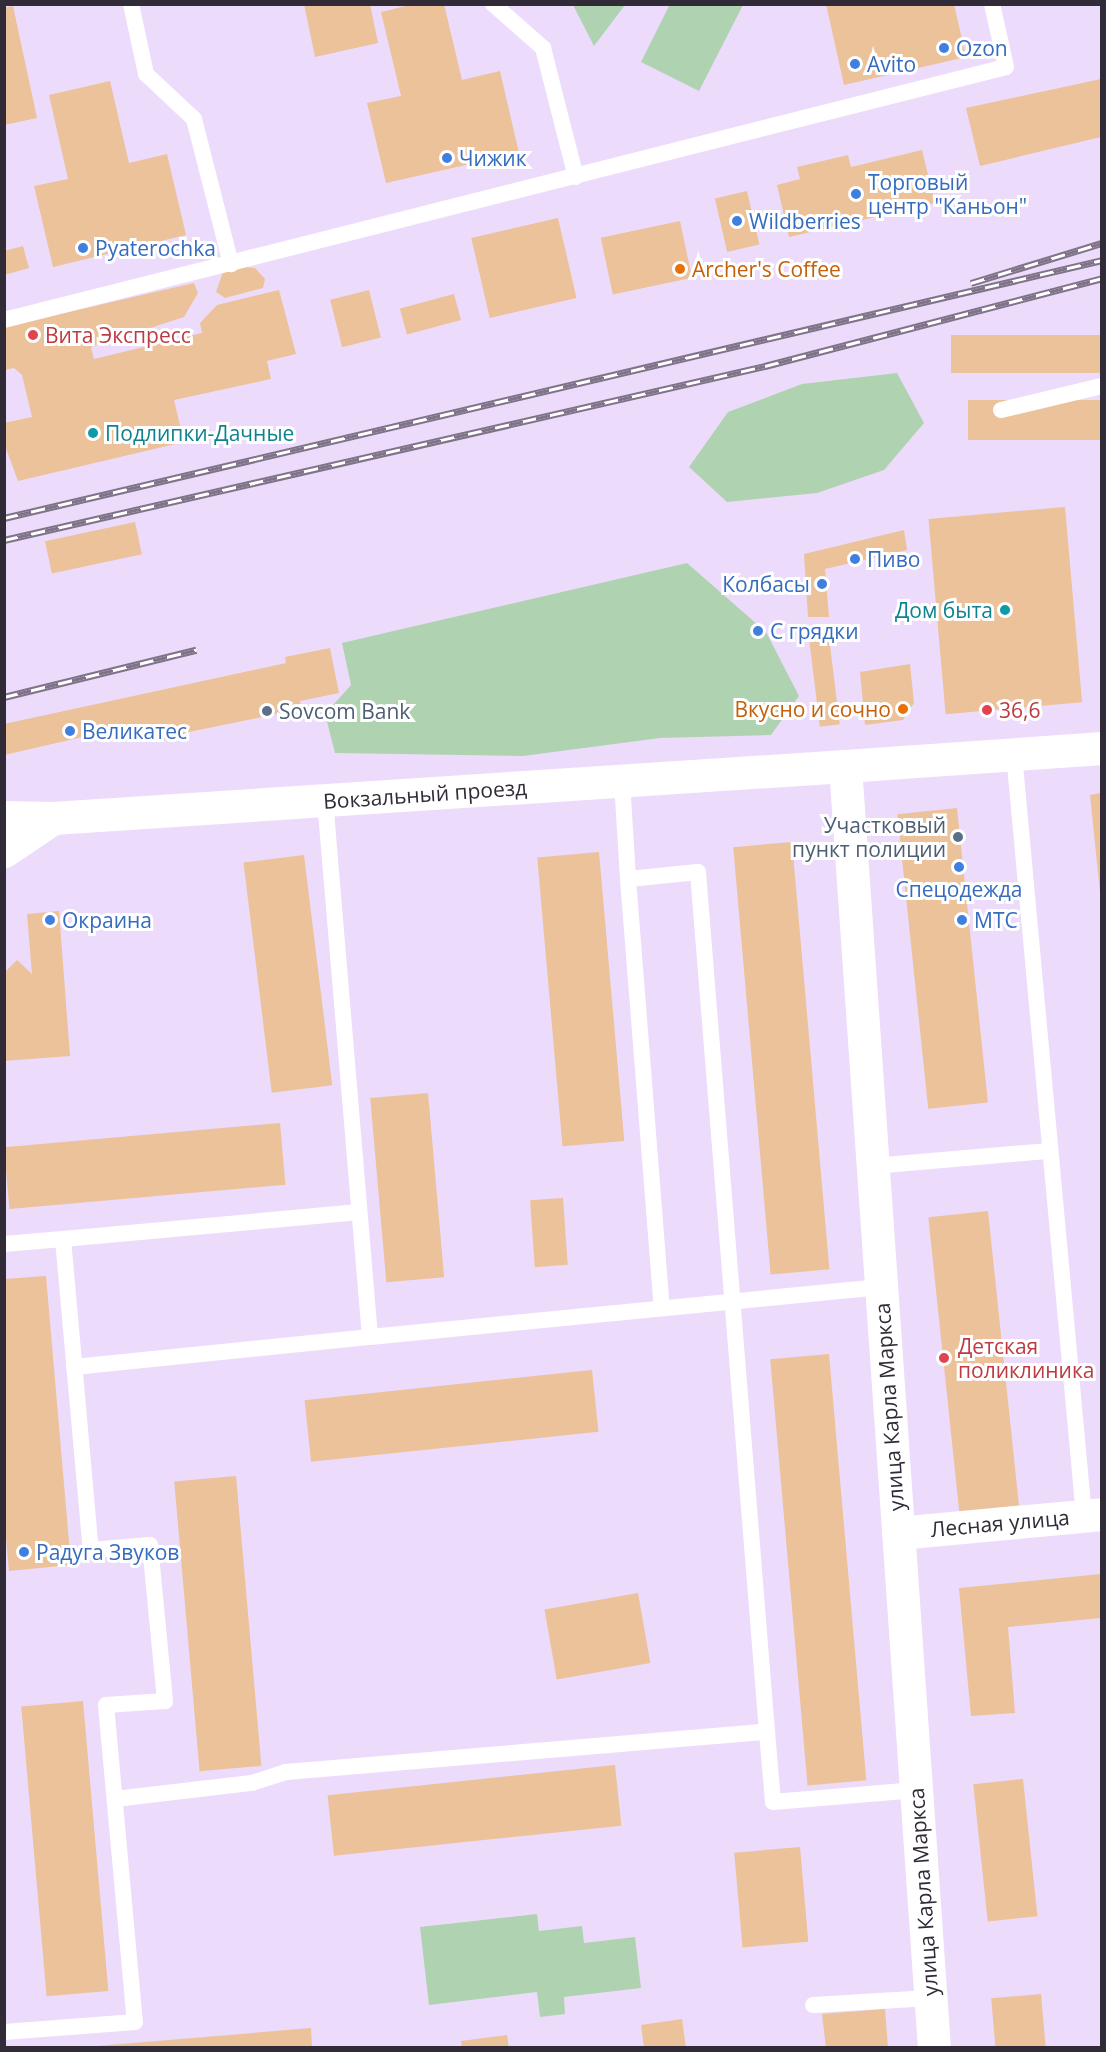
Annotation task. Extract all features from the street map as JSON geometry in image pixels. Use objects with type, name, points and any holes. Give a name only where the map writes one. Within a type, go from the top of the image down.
[{"type":"street","name":"Вокзальный проезд","points":[[4,817],[53,818],[1101,748]]},
{"type":"street","name":"улица Карла Маркса","points":[[845,766],[934,2048]]},
{"type":"street","points":[[4,851],[53,818]]},
{"type":"street","name":"Лесная улица","points":[[898,1533],[1093,1515]]},
{"type":"lane","points":[[131,4],[146,74],[194,120],[231,264]]},
{"type":"lane","points":[[493,4],[543,48],[576,177]]},
{"type":"lane","points":[[4,320],[1006,67],[992,4]]},
{"type":"lane","points":[[1001,410],[1101,386]]},
{"type":"lane","points":[[1014,754],[1049,1151],[1093,1515]]},
{"type":"lane","points":[[621,781],[662,1308]]},
{"type":"lane","points":[[325,800],[370,1337]]},
{"type":"lane","points":[[628,879],[698,872],[773,1802],[916,1790]]},
{"type":"lane","points":[[873,1166],[1049,1151]]},
{"type":"lane","points":[[4,1244],[359,1212]]},
{"type":"lane","points":[[4,2032],[135,2022],[106,1705],[165,1701],[150,1545],[91,1550],[63,1239]]},
{"type":"lane","points":[[74,1367],[881,1287]]},
{"type":"lane","points":[[115,1799],[252,1783],[286,1772],[767,1732]]},
{"type":"lane","points":[[813,2005],[930,1998]]},
{"type":"green space","points":[[670,4],[743,5],[699,91],[641,62]]},
{"type":"green space","points":[[573,5],[625,5],[594,46]]},
{"type":"green space","points":[[897,373],[924,423],[884,470],[817,493],[727,502],[689,467],[728,412],[802,384]]},
{"type":"green space","points":[[687,563],[766,632],[799,696],[771,735],[660,738],[523,756],[335,753],[325,714],[351,685],[342,643]]},
{"type":"green space","points":[[537,1914],[539,1931],[582,1926],[584,1943],[635,1937],[641,1988],[564,1997],[565,2014],[540,2017],[537,1992],[429,2005],[420,1927]]},
{"type":"building","points":[[304,4],[370,4],[378,43],[315,57]]},
{"type":"building","points":[[414,4],[444,4],[462,80],[500,71],[519,153],[386,183],[367,103],[401,96],[381,12]]},
{"type":"building","points":[[826,4],[954,4],[966,57],[844,85]]},
{"type":"building","points":[[13,6],[37,118],[4,125],[4,8]]},
{"type":"building","points":[[1101,79],[1101,137],[980,166],[966,108]]},
{"type":"building","points":[[110,81],[129,163],[167,154],[186,235],[53,267],[34,186],[68,179],[49,95]]},
{"type":"building","name":"Торговый центр \"Каньон\"","points":[[922,150],[935,203],[789,237],[777,185],[800,179],[797,167],[848,155],[851,167]]},
{"type":"building","name":"Wildberries","points":[[747,191],[759,245],[727,252],[715,198]]},
{"type":"building","points":[[558,218],[576,298],[490,318],[471,238]]},
{"type":"building","points":[[680,221],[692,278],[613,295],[601,238]]},
{"type":"building","points":[[23,246],[29,268],[4,275],[4,251]]},
{"type":"building","points":[[246,267],[255,268],[265,279],[263,288],[225,298],[216,292],[223,272]]},
{"type":"building","points":[[194,283],[198,293],[184,317],[91,347],[94,359],[202,333],[200,323],[217,305],[279,290],[296,354],[267,361],[271,379],[174,400],[184,442],[18,481],[4,443],[4,423],[32,417],[22,375],[14,368],[4,370],[4,327]]},
{"type":"building","points":[[369,290],[381,338],[342,347],[330,300]]},
{"type":"building","points":[[454,294],[461,320],[407,335],[400,308]]},
{"type":"building","points":[[951,335],[1101,335],[1101,373],[951,373]]},
{"type":"building","points":[[968,400],[1101,400],[1101,440],[968,440]]},
{"type":"building","name":"Дом быта","points":[[1065,507],[1082,702],[946,714],[929,519]]},
{"type":"building","points":[[135,522],[142,554],[52,573],[45,541]]},
{"type":"building","points":[[904,530],[907,550],[825,569],[829,617],[808,617],[804,554]]},
{"type":"building","points":[[829,637],[840,724],[820,727],[809,639]]},
{"type":"building","points":[[330,648],[339,693],[300,701],[301,709],[184,733],[184,739],[102,741],[87,736],[4,755],[4,724],[286,663],[285,657]]},
{"type":"building","points":[[910,664],[914,703],[903,720],[865,725],[860,672]]},
{"type":"building","points":[[1101,793],[1101,892],[1100,892],[1090,795]]},
{"type":"building","points":[[957,808],[988,1102],[928,1109],[897,814]]},
{"type":"building","points":[[792,842],[829,1269],[771,1275],[733,847]]},
{"type":"building","points":[[599,852],[624,1141],[563,1146],[537,857]]},
{"type":"building","points":[[304,855],[332,1085],[272,1093],[243,862]]},
{"type":"building","points":[[59,911],[70,1056],[4,1061],[4,973],[17,960],[32,974],[27,914]]},
{"type":"building","points":[[428,1093],[444,1277],[386,1282],[370,1098]]},
{"type":"building","points":[[280,1123],[285,1185],[9,1209],[4,1147]]},
{"type":"building","points":[[563,1198],[568,1265],[535,1267],[530,1200]]},
{"type":"building","points":[[988,1211],[1019,1505],[959,1512],[928,1217]]},
{"type":"building","points":[[46,1276],[71,1565],[9,1571],[4,1515],[4,1279]]},
{"type":"building","points":[[829,1354],[866,1780],[808,1786],[770,1359]]},
{"type":"building","points":[[592,1370],[598,1432],[311,1462],[305,1400]]},
{"type":"building","points":[[236,1476],[261,1766],[200,1771],[174,1481]]},
{"type":"building","points":[[1101,1574],[1101,1618],[1008,1627],[1015,1713],[971,1716],[959,1588]]},
{"type":"building","points":[[638,1593],[650,1663],[557,1679],[544,1609]]},
{"type":"building","points":[[83,1701],[108,1991],[47,1996],[21,1706]]},
{"type":"building","points":[[615,1765],[621,1826],[334,1856],[328,1795]]},
{"type":"building","points":[[1023,1779],[1037,1916],[988,1921],[973,1784]]},
{"type":"building","points":[[800,1847],[808,1942],[743,1947],[734,1853]]},
{"type":"building","points":[[1041,1994],[1046,2048],[996,2048],[991,1998]]},
{"type":"building","points":[[885,2009],[888,2048],[826,2048],[822,2014]]},
{"type":"building","points":[[682,2019],[686,2048],[644,2048],[641,2025]]},
{"type":"building","points":[[311,2028],[312,2048],[97,2048],[97,2046]]},
{"type":"building","points":[[507,2035],[509,2048],[462,2048],[461,2041]]},
{"type":"railway","points":[[971,283],[1102,243]]},
{"type":"railway","points":[[4,518],[1102,260]]},
{"type":"railway","points":[[4,540],[765,366],[1102,278]]},
{"type":"railway","points":[[4,697],[196,650]]},
{"type":"place","name":"Ozon","points":[[944,48]]},
{"type":"place","name":"Avito","points":[[855,64]]},
{"type":"place","name":"Чижик","points":[[447,158]]},
{"type":"place","name":"Торговый центр \"Каньон\"","points":[[856,194]]},
{"type":"place","name":"Wildberries","points":[[737,221]]},
{"type":"place","name":"Pyaterochka","points":[[83,248]]},
{"type":"place","name":"Archer's Coffee","points":[[680,269]]},
{"type":"place","name":"Вита Экспресс","points":[[33,335]]},
{"type":"place","name":"Подлипки-Дачные","points":[[93,433]]},
{"type":"place","name":"Пиво","points":[[855,559]]},
{"type":"place","name":"Колбасы","points":[[822,584]]},
{"type":"place","name":"Дом быта","points":[[1005,610]]},
{"type":"place","name":"С грядки","points":[[758,631]]},
{"type":"place","name":"Вкусно и сочно","points":[[903,709]]},
{"type":"place","name":"36,6","points":[[987,710]]},
{"type":"place","name":"Sovcom Bank","points":[[267,711]]},
{"type":"place","name":"Великатес","points":[[70,731]]},
{"type":"place","name":"Участковый пункт полиции","points":[[958,837]]},
{"type":"place","name":"Спецодежда","points":[[959,867]]},
{"type":"place","name":"Окраина","points":[[50,920]]},
{"type":"place","name":"МТС","points":[[962,920]]},
{"type":"place","name":"Детская поликлиника","points":[[944,1358]]},
{"type":"place","name":"Радуга Звуков","points":[[24,1552]]}]
